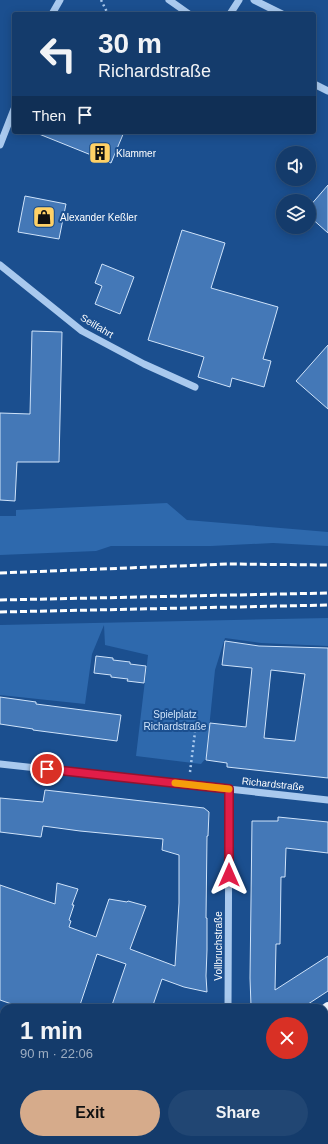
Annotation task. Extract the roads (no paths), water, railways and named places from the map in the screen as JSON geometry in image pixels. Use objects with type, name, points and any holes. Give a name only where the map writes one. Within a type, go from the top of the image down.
[{"type":"street","points":[[53,12],[60,0]]},
{"type":"street","points":[[169,0],[186,12]]},
{"type":"street","points":[[231,12],[239,0]]},
{"type":"street","points":[[254,0],[278,12]]},
{"type":"street","points":[[316,85],[328,91]]},
{"type":"street","points":[[0,145],[12,114]]},
{"type":"street","name":"Seilfahrt","points":[[0,265],[82,331],[144,364],[195,387]]},
{"type":"street","name":"Richardstraße","points":[[0,764],[328,800]]},
{"type":"street","name":"Vollbruchstraße","points":[[228,1004],[229,789]]},
{"type":"railway","points":[[0,573],[229,564],[328,565]]},
{"type":"railway","points":[[0,600],[328,593]]},
{"type":"railway","points":[[0,612],[328,605]]},
{"type":"place","name":"Klammer","points":[[100,153]]},
{"type":"place","name":"Alexander Keßler","points":[[44,217]]},
{"type":"park label","name":"Spielplatz Richardstraße","points":[[175,720]]}]
